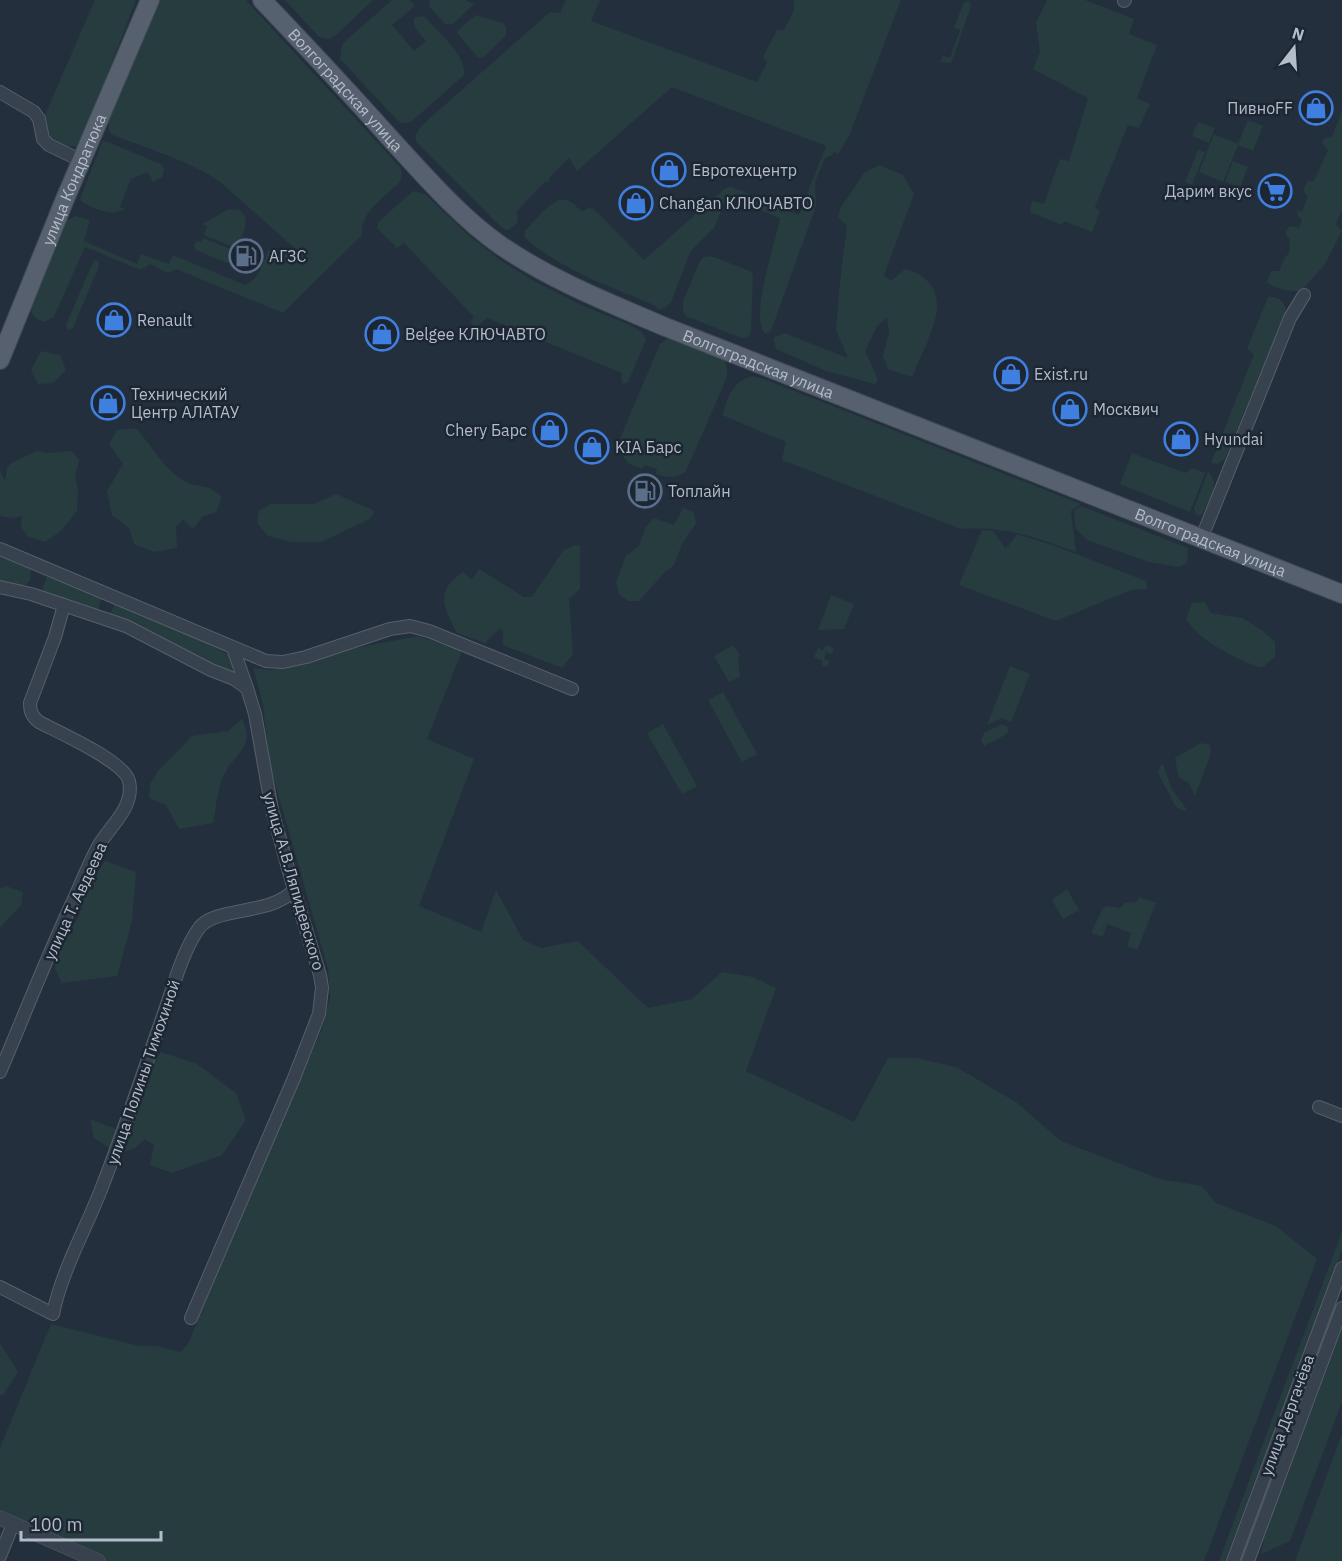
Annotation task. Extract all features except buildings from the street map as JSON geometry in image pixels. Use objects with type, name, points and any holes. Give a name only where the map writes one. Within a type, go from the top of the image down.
[{"type":"main road","name":"улица Кондратюка","points":[[0,360],[150,0]]},
{"type":"main road","name":"Волгоградская улица","points":[[262,0],[468,219],[500,245],[572,287],[663,326],[1061,477],[1206,527],[1342,581]]},
{"type":"main road","name":"Волгоградская улица","points":[[278,0],[430,166],[476,212],[502,234],[544,261],[576,278],[667,317],[956,432],[1342,594]]},
{"type":"street","points":[[0,92],[34,112],[39,119],[43,139],[59,151],[82,161]]},
{"type":"street","points":[[1206,527],[1290,318],[1304,295]]},
{"type":"street","points":[[0,549],[266,661],[283,662],[306,657],[390,629],[410,627],[429,631],[572,689]]},
{"type":"street","points":[[0,587],[31,594],[126,626],[247,688]]},
{"type":"street","name":"улица Т. Авдеева","points":[[0,1072],[97,849],[123,813],[130,792],[129,779],[121,769],[105,757],[39,722],[32,716],[30,703],[55,637],[64,605]]},
{"type":"street","name":"улица А.В.Ляпидевского","points":[[191,1318],[294,1078],[319,1014],[322,994],[320,975],[272,810],[255,714],[233,648]]},
{"type":"street","name":"улица Полины Тимохиной","points":[[0,1287],[53,1314],[57,1295],[102,1187],[180,965],[199,929],[207,920],[273,904],[285,899],[294,890]]},
{"type":"street","points":[[1319,1107],[1342,1116]]},
{"type":"street","name":"улица Дергачёва","points":[[1233,1561],[1342,1268]]},
{"type":"street","name":"улица Дергачёва","points":[[1248,1561],[1342,1308]]},
{"type":"street","points":[[0,1556],[6,1521],[98,1561]]},
{"type":"green space","points":[[95,0],[136,0],[80,146],[66,145],[50,135],[45,115]]},
{"type":"green space","points":[[161,0],[246,0],[400,167],[402,174],[400,182],[369,212],[362,227],[362,235],[283,313],[176,269],[168,273],[150,264],[140,270],[85,247],[54,317],[44,322],[41,321],[34,317],[30,307],[64,221],[76,216],[90,220],[84,241],[137,264],[141,254],[169,264],[173,255],[245,285],[257,275],[268,251],[275,248],[292,258],[299,252],[219,181],[181,161],[113,135],[109,131],[108,121]]},
{"type":"green space","points":[[285,0],[373,0],[329,39],[319,37]]},
{"type":"green space","points":[[392,0],[410,0],[415,6],[392,25],[414,51],[426,41],[414,24],[415,17],[424,16],[456,51],[464,67],[464,75],[411,122],[400,123],[340,59],[342,44]]},
{"type":"green space","points":[[430,0],[465,0],[474,4],[453,24],[445,24],[429,6]]},
{"type":"green space","points":[[566,0],[600,0],[591,21],[757,82],[767,63],[763,57],[777,30],[784,30],[794,10],[794,0],[901,0],[849,136],[838,154],[834,152],[825,158],[815,182],[816,206],[771,331],[765,334],[761,325],[760,312],[765,278],[780,218],[727,197],[714,228],[691,251],[671,302],[665,308],[658,310],[656,306],[587,277],[554,259],[524,237],[525,231],[555,202],[566,200],[582,211],[589,208],[594,209],[644,260],[730,186],[799,215],[826,146],[672,87],[577,171],[569,158],[549,178],[550,181],[545,182],[516,212],[517,223],[509,230],[503,229],[416,142],[416,134],[421,126],[550,12],[560,13]]},
{"type":"green space","points":[[1047,0],[1085,0],[1134,19],[1129,34],[1157,45],[1137,98],[1150,104],[1139,128],[1128,125],[1095,207],[1100,211],[1092,232],[1064,221],[1062,225],[1030,212],[1032,201],[1044,204],[1060,159],[1069,161],[1088,98],[1033,69],[1040,52],[1036,23]]},
{"type":"green space","points":[[969,1],[971,6],[951,63],[940,62],[943,56],[950,58],[960,30],[954,27],[964,3]]},
{"type":"green space","points":[[476,15],[503,23],[506,27],[506,35],[484,57],[478,58],[458,34],[458,30]]},
{"type":"green space","points":[[1342,111],[1342,210],[1336,224],[1342,231],[1325,264],[1302,290],[1284,290],[1267,282],[1271,271],[1279,271],[1289,253],[1290,240],[1286,236],[1286,231],[1290,226],[1299,228],[1302,219],[1298,216],[1297,210],[1302,212],[1308,197],[1303,190],[1308,181],[1314,181],[1328,150],[1322,143],[1325,138],[1332,137]]},
{"type":"green space","points":[[1248,120],[1263,126],[1253,151],[1238,145],[1223,182],[1199,172],[1214,134],[1238,144]]},
{"type":"green space","points":[[1198,122],[1215,128],[1209,143],[1192,136]]},
{"type":"green space","points":[[103,140],[161,164],[164,169],[162,177],[153,182],[148,172],[131,179],[120,207],[125,209],[114,212],[104,211],[83,203],[80,199]]},
{"type":"green space","points":[[1198,150],[1205,152],[1192,185],[1185,182]]},
{"type":"green space","points":[[1233,161],[1248,167],[1240,188],[1225,182]]},
{"type":"green space","points":[[879,165],[903,175],[914,194],[884,275],[891,281],[905,269],[917,273],[931,286],[937,305],[931,331],[912,377],[888,369],[883,356],[889,333],[887,317],[877,326],[865,351],[878,380],[875,384],[826,371],[776,349],[773,338],[784,333],[848,358],[836,330],[847,226],[838,217],[841,207],[864,173]]},
{"type":"green space","points":[[413,191],[425,194],[468,235],[500,260],[579,304],[642,332],[646,340],[628,382],[623,384],[622,373],[487,318],[476,328],[470,322],[474,317],[404,243],[397,248],[377,228],[378,222]]},
{"type":"green space","points":[[229,209],[239,210],[246,223],[236,248],[204,235],[207,226],[202,224]]},
{"type":"green space","points":[[203,238],[235,251],[232,260],[227,263],[196,250],[194,246],[196,241],[201,242]]},
{"type":"green space","points":[[711,256],[750,271],[753,275],[751,333],[748,337],[741,338],[686,316],[683,311],[683,301],[700,261],[704,257]]},
{"type":"green space","points":[[94,260],[98,261],[99,266],[73,328],[68,330],[66,325]]},
{"type":"green space","points":[[1268,297],[1280,300],[1286,310],[1225,459],[1218,464],[1211,463],[1254,354],[1247,349]]},
{"type":"green space","points":[[668,338],[722,358],[727,371],[724,384],[686,471],[672,477],[656,474],[657,469],[644,465],[642,469],[628,463],[619,450],[621,436],[660,344]]},
{"type":"green space","points":[[41,351],[60,355],[66,370],[53,383],[38,384],[31,370]]},
{"type":"green space","points":[[752,376],[1081,504],[1071,511],[1076,552],[1033,537],[1007,531],[961,529],[782,460],[786,442],[722,415],[735,386]]},
{"type":"green space","points":[[136,428],[177,476],[189,484],[207,487],[222,497],[216,512],[202,517],[193,529],[183,519],[176,526],[177,548],[154,552],[134,544],[129,528],[112,515],[107,491],[123,464],[109,444],[117,430]]},
{"type":"green space","points":[[37,451],[48,453],[72,451],[79,460],[75,476],[78,489],[77,511],[61,531],[45,542],[27,536],[21,527],[22,516],[13,518],[0,516],[0,471],[5,481],[7,468],[11,463]]},
{"type":"green space","points":[[1132,453],[1185,473],[1192,468],[1205,473],[1190,512],[1120,484]]},
{"type":"green space","points":[[1208,472],[1214,481],[1213,492],[1200,516],[1196,515],[1194,508]]},
{"type":"green space","points":[[336,494],[375,511],[370,519],[321,542],[292,542],[268,536],[257,523],[259,510],[271,504],[314,504]]},
{"type":"green space","points":[[1081,506],[1188,548],[1187,563],[1179,567],[1149,562],[1087,540],[1075,528],[1074,510]]},
{"type":"green space","points":[[683,508],[694,512],[696,523],[682,544],[674,565],[639,601],[628,601],[619,594],[616,582],[626,556],[639,546],[646,527],[654,518],[674,525]]},
{"type":"green space","points":[[982,530],[993,531],[1006,549],[1017,534],[1058,547],[1146,581],[1147,589],[1131,590],[1056,621],[959,585]]},
{"type":"green space","points":[[574,545],[580,546],[580,589],[569,599],[573,654],[562,668],[503,645],[503,631],[500,628],[485,643],[457,633],[448,616],[444,600],[448,586],[463,572],[472,580],[479,569],[524,597],[532,597],[563,551]]},
{"type":"green space","points":[[0,555],[18,561],[31,569],[30,580],[26,585],[0,582]]},
{"type":"green space","points":[[47,576],[102,597],[98,610],[41,593]]},
{"type":"green space","points":[[831,595],[854,604],[844,629],[818,630]]},
{"type":"green space","points":[[1205,602],[1211,613],[1242,618],[1262,630],[1275,642],[1275,657],[1262,668],[1231,655],[1200,635],[1186,619],[1192,603]]},
{"type":"green space","points":[[115,604],[205,642],[229,655],[238,678],[109,616]]},
{"type":"green space","points":[[418,636],[462,651],[427,739],[474,759],[419,906],[481,932],[496,890],[523,940],[541,948],[578,941],[648,1008],[692,999],[722,972],[753,977],[776,988],[746,1071],[854,1122],[888,1058],[916,1058],[956,1067],[1016,1102],[1061,1141],[1160,1179],[1202,1186],[1216,1203],[1276,1226],[1317,1259],[1204,1561],[106,1561],[0,1513],[0,1448],[51,1324],[139,1346],[156,1346],[181,1352],[189,1342],[245,1205],[322,1029],[330,998],[328,969],[269,762],[263,704],[253,668],[271,670],[351,649]]},
{"type":"green space","points":[[733,645],[740,656],[738,659],[740,677],[729,682],[714,656]]},
{"type":"green space","points":[[826,645],[834,648],[832,654],[826,652],[824,659],[829,661],[827,667],[822,665],[823,661],[814,657],[818,648],[823,650]]},
{"type":"green space","points":[[1010,666],[1030,674],[1011,722],[1002,718],[987,725]]},
{"type":"green space","points":[[723,692],[757,754],[742,762],[708,700]]},
{"type":"green space","points":[[242,719],[247,737],[242,750],[227,769],[221,782],[213,823],[179,829],[166,805],[149,798],[150,784],[158,771],[192,736],[228,731]]},
{"type":"green space","points":[[663,724],[697,786],[682,794],[647,733]]},
{"type":"green space","points":[[1002,724],[1009,728],[1007,734],[984,746],[981,741],[984,733]]},
{"type":"green space","points":[[1201,743],[1210,745],[1211,753],[1195,796],[1189,783],[1178,775],[1175,758]]},
{"type":"green space","points":[[1163,764],[1171,788],[1187,810],[1176,807],[1158,773]]},
{"type":"green space","points":[[105,861],[136,872],[132,921],[117,976],[62,983],[55,969],[56,950],[78,918],[87,889]]},
{"type":"green space","points":[[6,886],[23,892],[21,905],[0,928],[0,889]]},
{"type":"green space","points":[[1067,889],[1079,910],[1063,919],[1052,900]]},
{"type":"green space","points":[[1139,897],[1156,903],[1137,950],[1127,946],[1131,933],[1107,924],[1103,937],[1091,933],[1103,908],[1108,906],[1120,908],[1125,903],[1136,902]]},
{"type":"green space","points":[[161,1052],[197,1064],[236,1093],[246,1120],[222,1155],[172,1173],[150,1165],[154,1145],[145,1139],[135,1148],[119,1154],[94,1138],[90,1119],[126,1133],[153,1065]]},
{"type":"green space","points":[[1342,1232],[1342,1250],[1225,1561],[1219,1561]]},
{"type":"green space","points":[[1342,1328],[1342,1402],[1290,1541],[1261,1554],[1264,1539]]},
{"type":"green space","points":[[0,1343],[18,1372],[3,1395],[0,1395]]},
{"type":"green space","points":[[1342,1434],[1342,1561],[1295,1561]]},
{"type":"place","name":"ПивноFF","points":[[1316,108]]},
{"type":"place","name":"Евротехцентр","points":[[669,170]]},
{"type":"place","name":"Дарим вкус","points":[[1275,191]]},
{"type":"place","name":"Changan КЛЮЧАВТО","points":[[636,203]]},
{"type":"place","name":"АГЗС","points":[[246,256]]},
{"type":"place","name":"Renault","points":[[114,320]]},
{"type":"place","name":"Belgee КЛЮЧАВТО","points":[[382,334]]},
{"type":"place","name":"Exist.ru","points":[[1011,374]]},
{"type":"place","name":"Технический Центр АЛАТАУ","points":[[108,403]]},
{"type":"place","name":"Москвич","points":[[1070,409]]},
{"type":"place","name":"Chery Барс","points":[[550,430]]},
{"type":"place","name":"Hyundai","points":[[1181,439]]},
{"type":"place","name":"KIA Барс","points":[[592,447]]},
{"type":"place","name":"Топлайн","points":[[645,491]]}]
